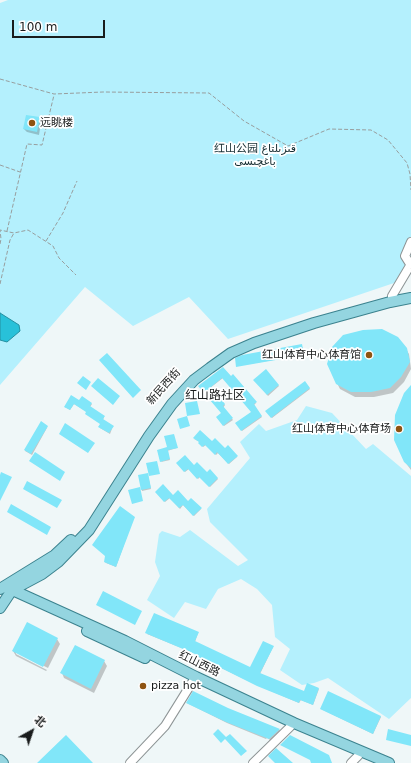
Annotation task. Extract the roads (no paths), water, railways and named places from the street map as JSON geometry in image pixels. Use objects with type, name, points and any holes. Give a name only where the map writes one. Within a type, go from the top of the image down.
[{"type":"main road","name":"新民西街","points":[[4,589],[55,555],[72,539],[87,522],[150,422],[171,395],[189,377],[215,356],[258,336],[327,313],[411,292]]},
{"type":"main road","name":"新民西街","points":[[4,589],[42,574],[58,562],[74,546],[88,530],[149,436],[172,404],[194,380],[210,368],[231,353],[254,343],[321,321],[390,302],[411,298]]},
{"type":"main road","points":[[0,608],[4,589]]},
{"type":"main road","name":"红山西路","points":[[4,589],[355,759],[376,763]]},
{"type":"main road","name":"红山西路","points":[[4,589],[125,641],[196,677],[294,722],[389,763]]},
{"type":"main road","points":[[0,760],[3,763]]},
{"type":"street","points":[[392,296],[411,264],[405,256],[411,242]]},
{"type":"street","points":[[130,763],[165,726],[194,681]]},
{"type":"street","points":[[253,763],[290,727]]},
{"type":"water","points":[[0,313],[19,325],[20,331],[7,342],[0,340]]},
{"type":"place","name":"远眺楼","points":[[32,123]]},
{"type":"place","name":"红山体育中心体育馆","points":[[369,355]]},
{"type":"place","name":"红山体育中心体育场","points":[[399,429]]},
{"type":"place","name":"pizza hot","points":[[143,686]]},
{"type":"district","name":"红山路社区","points":[[215,396]]},
{"type":"park label","name":"红山公园 قىزىلتاغ باغچىسى","points":[[255,155]]}]
